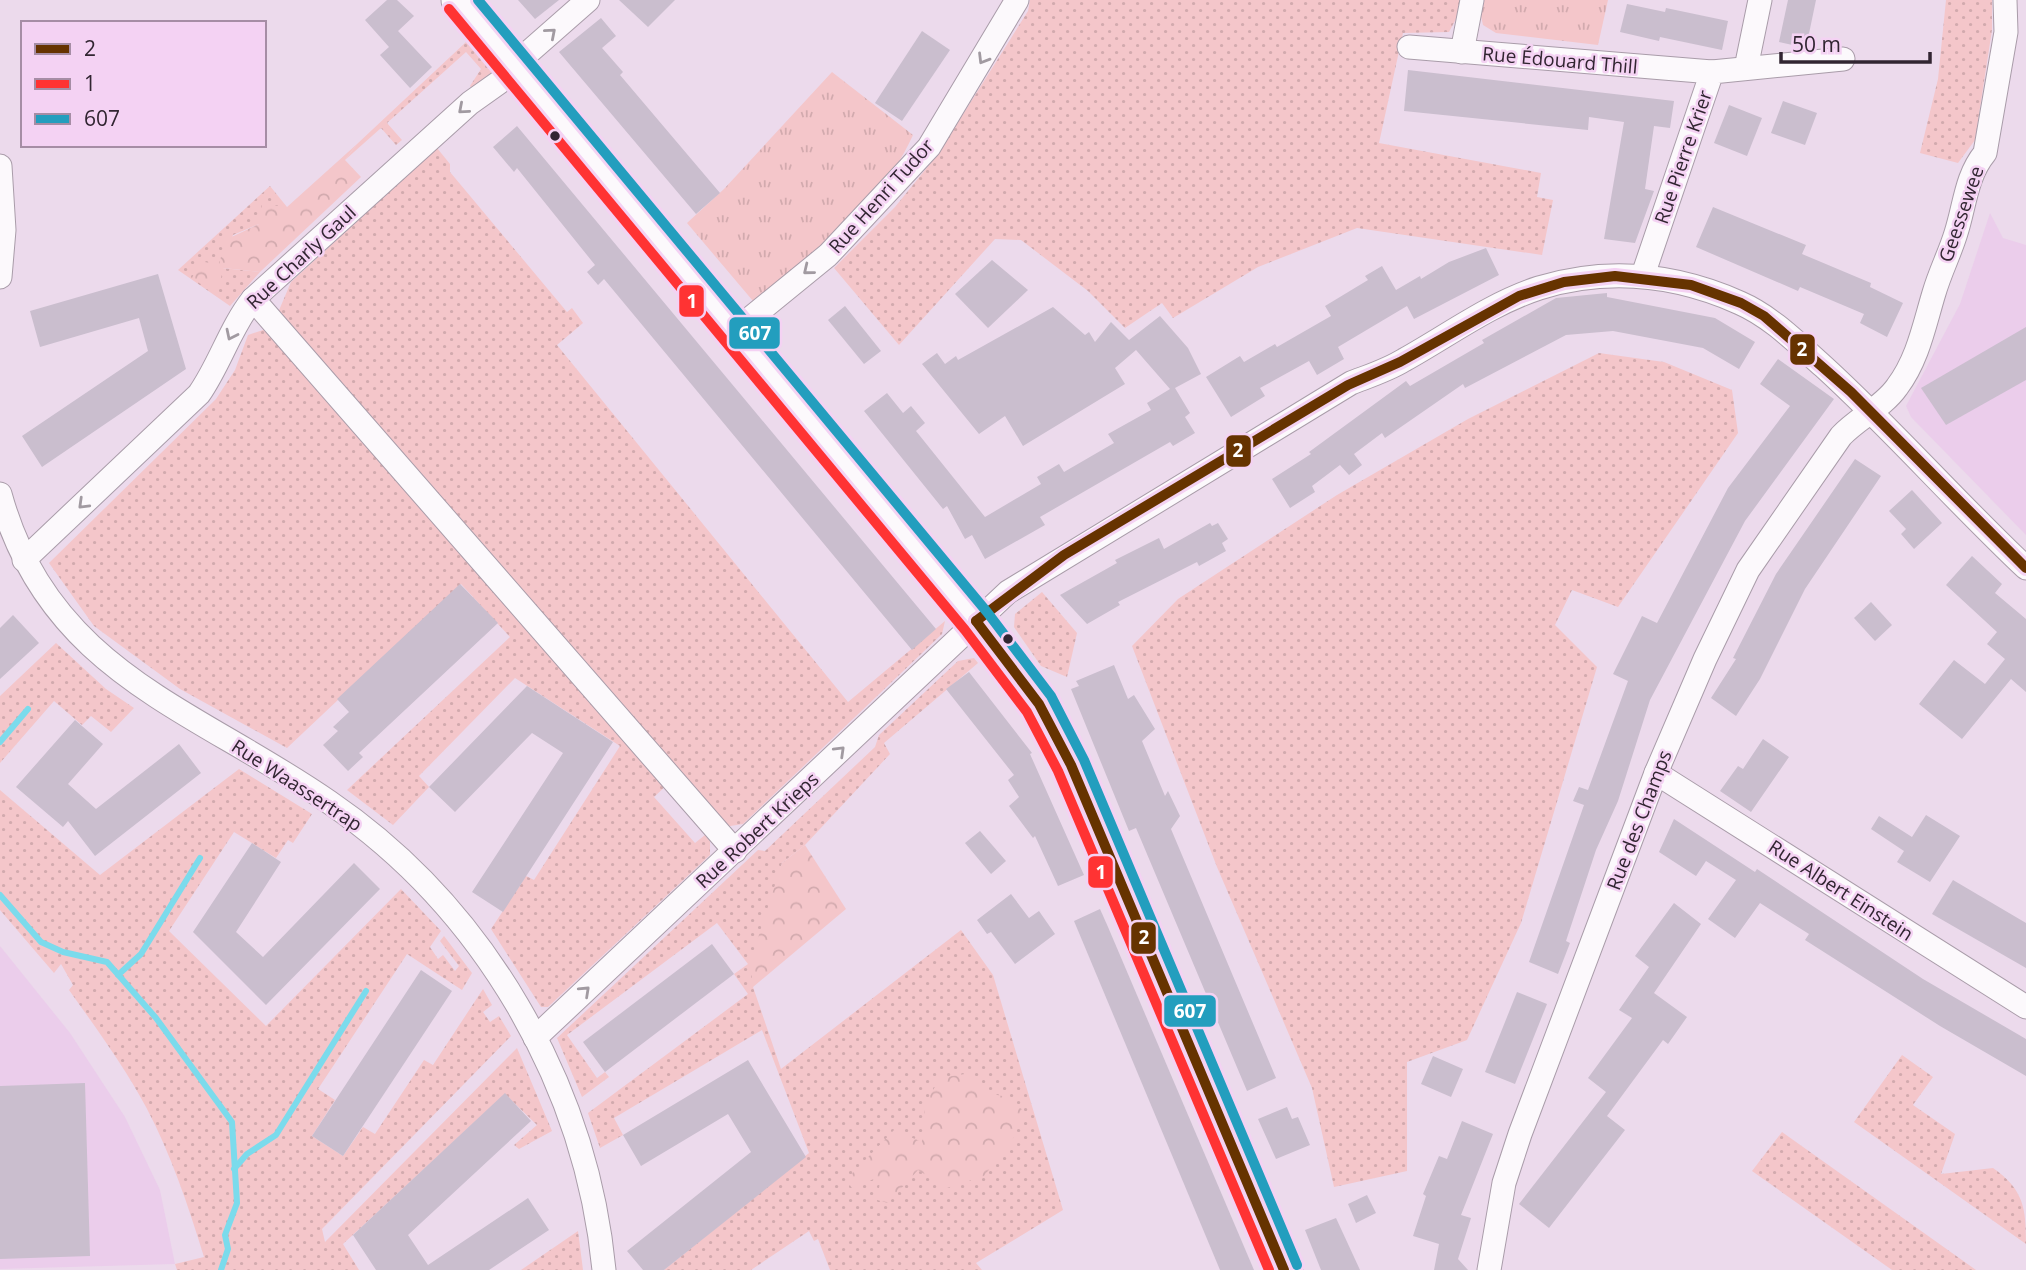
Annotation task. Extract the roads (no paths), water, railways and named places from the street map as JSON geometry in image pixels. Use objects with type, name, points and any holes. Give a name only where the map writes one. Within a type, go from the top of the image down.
[{"type":"main road","points":[[460,0],[976,621],[1039,704],[1071,765],[1284,1270]]},
{"type":"street","points":[[516,67],[588,0]]},
{"type":"street","name":"Rue Henri Tudor","points":[[736,330],[828,255],[929,147],[1017,0]]},
{"type":"street","points":[[1462,52],[1472,0]]},
{"type":"street","points":[[1746,68],[1760,0]]},
{"type":"street","name":"Geessewee","points":[[1870,410],[1882,403],[1897,388],[1924,332],[1934,293],[1956,233],[1973,167],[1985,153],[2016,32],[2005,0]]},
{"type":"street","name":"Rue Édouard Thill","points":[[1409,47],[1712,72]]},
{"type":"street","name":"Rue Pierre Krier","points":[[1643,275],[1712,72],[1843,59]]},
{"type":"street","name":"Rue Charly Gaul","points":[[24,560],[199,394],[215,372],[241,314],[253,299],[478,96],[516,67]]},
{"type":"street","points":[[0,166],[4,230],[0,277]]},
{"type":"street","name":"Rue Robert Krieps","points":[[535,1038],[1008,592],[1069,552],[1351,383],[1402,362],[1485,311],[1540,288],[1603,276],[1643,275],[1676,280],[1742,303],[1787,333],[1870,410],[2026,568]]},
{"type":"street","points":[[253,299],[735,851]]},
{"type":"street","name":"Rue des Champs","points":[[1489,1270],[1508,1170],[1656,774],[1705,659],[1748,570],[1841,436],[1870,410]]},
{"type":"street","name":"Rue Waassertrap","points":[[0,494],[8,524],[24,560],[51,602],[81,639],[122,675],[331,803],[394,854],[446,907],[494,966],[535,1038],[559,1088],[590,1183],[604,1270]]},
{"type":"street","name":"Rue Albert Einstein","points":[[1656,774],[2026,1007]]},
{"type":"waterway","points":[[0,742],[28,709]]},
{"type":"waterway","points":[[118,975],[141,954],[200,858]]},
{"type":"waterway","points":[[0,895],[41,942],[63,952],[107,962],[156,1018],[232,1122],[237,1203],[225,1235],[228,1249],[221,1270]]},
{"type":"waterway","points":[[234,1169],[247,1154],[276,1135],[366,991]]}]
